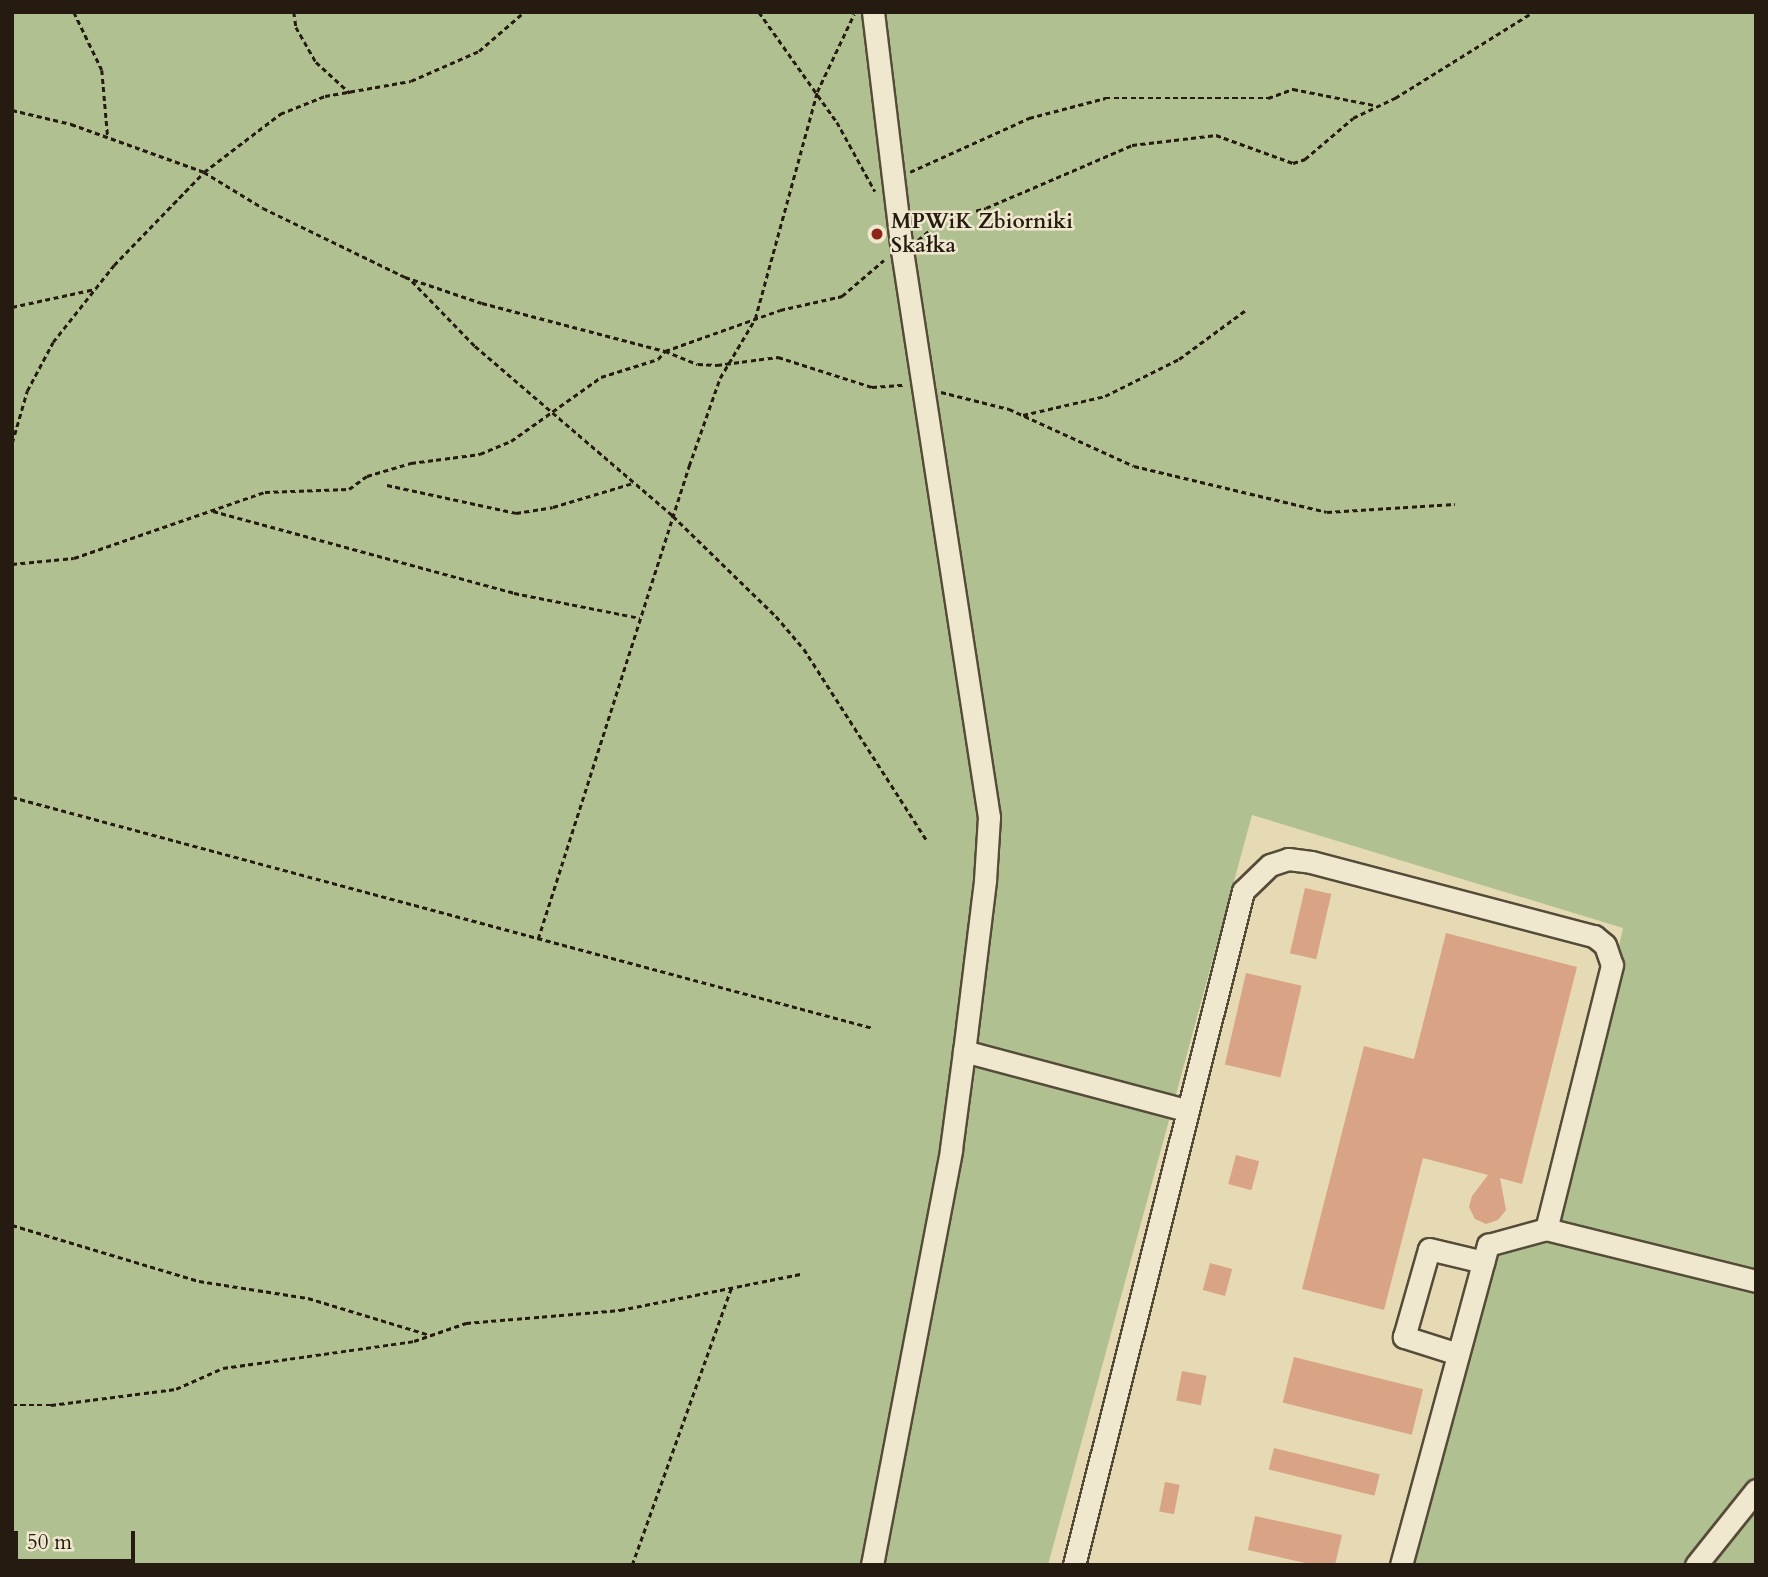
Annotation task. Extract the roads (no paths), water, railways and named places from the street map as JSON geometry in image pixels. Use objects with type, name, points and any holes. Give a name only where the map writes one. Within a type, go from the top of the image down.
[{"type":"lane","points":[[872,1565],[951,1149],[985,881],[989,817],[902,249],[873,12]]},
{"type":"lane","points":[[1074,1565],[1185,1110],[1243,891],[1270,865],[1288,859],[1311,862],[1594,936],[1605,945],[1612,965],[1546,1229]]},
{"type":"lane","points":[[964,1051],[1185,1110]]},
{"type":"lane","points":[[1401,1565],[1488,1245],[1546,1229],[1756,1281]]},
{"type":"lane","points":[[1458,1354],[1404,1337],[1429,1249],[1483,1262]]},
{"type":"lane","points":[[1696,1565],[1756,1490]]},
{"type":"place","name":"MPWiK Zbiorniki Skałka","points":[[877,234]]}]
